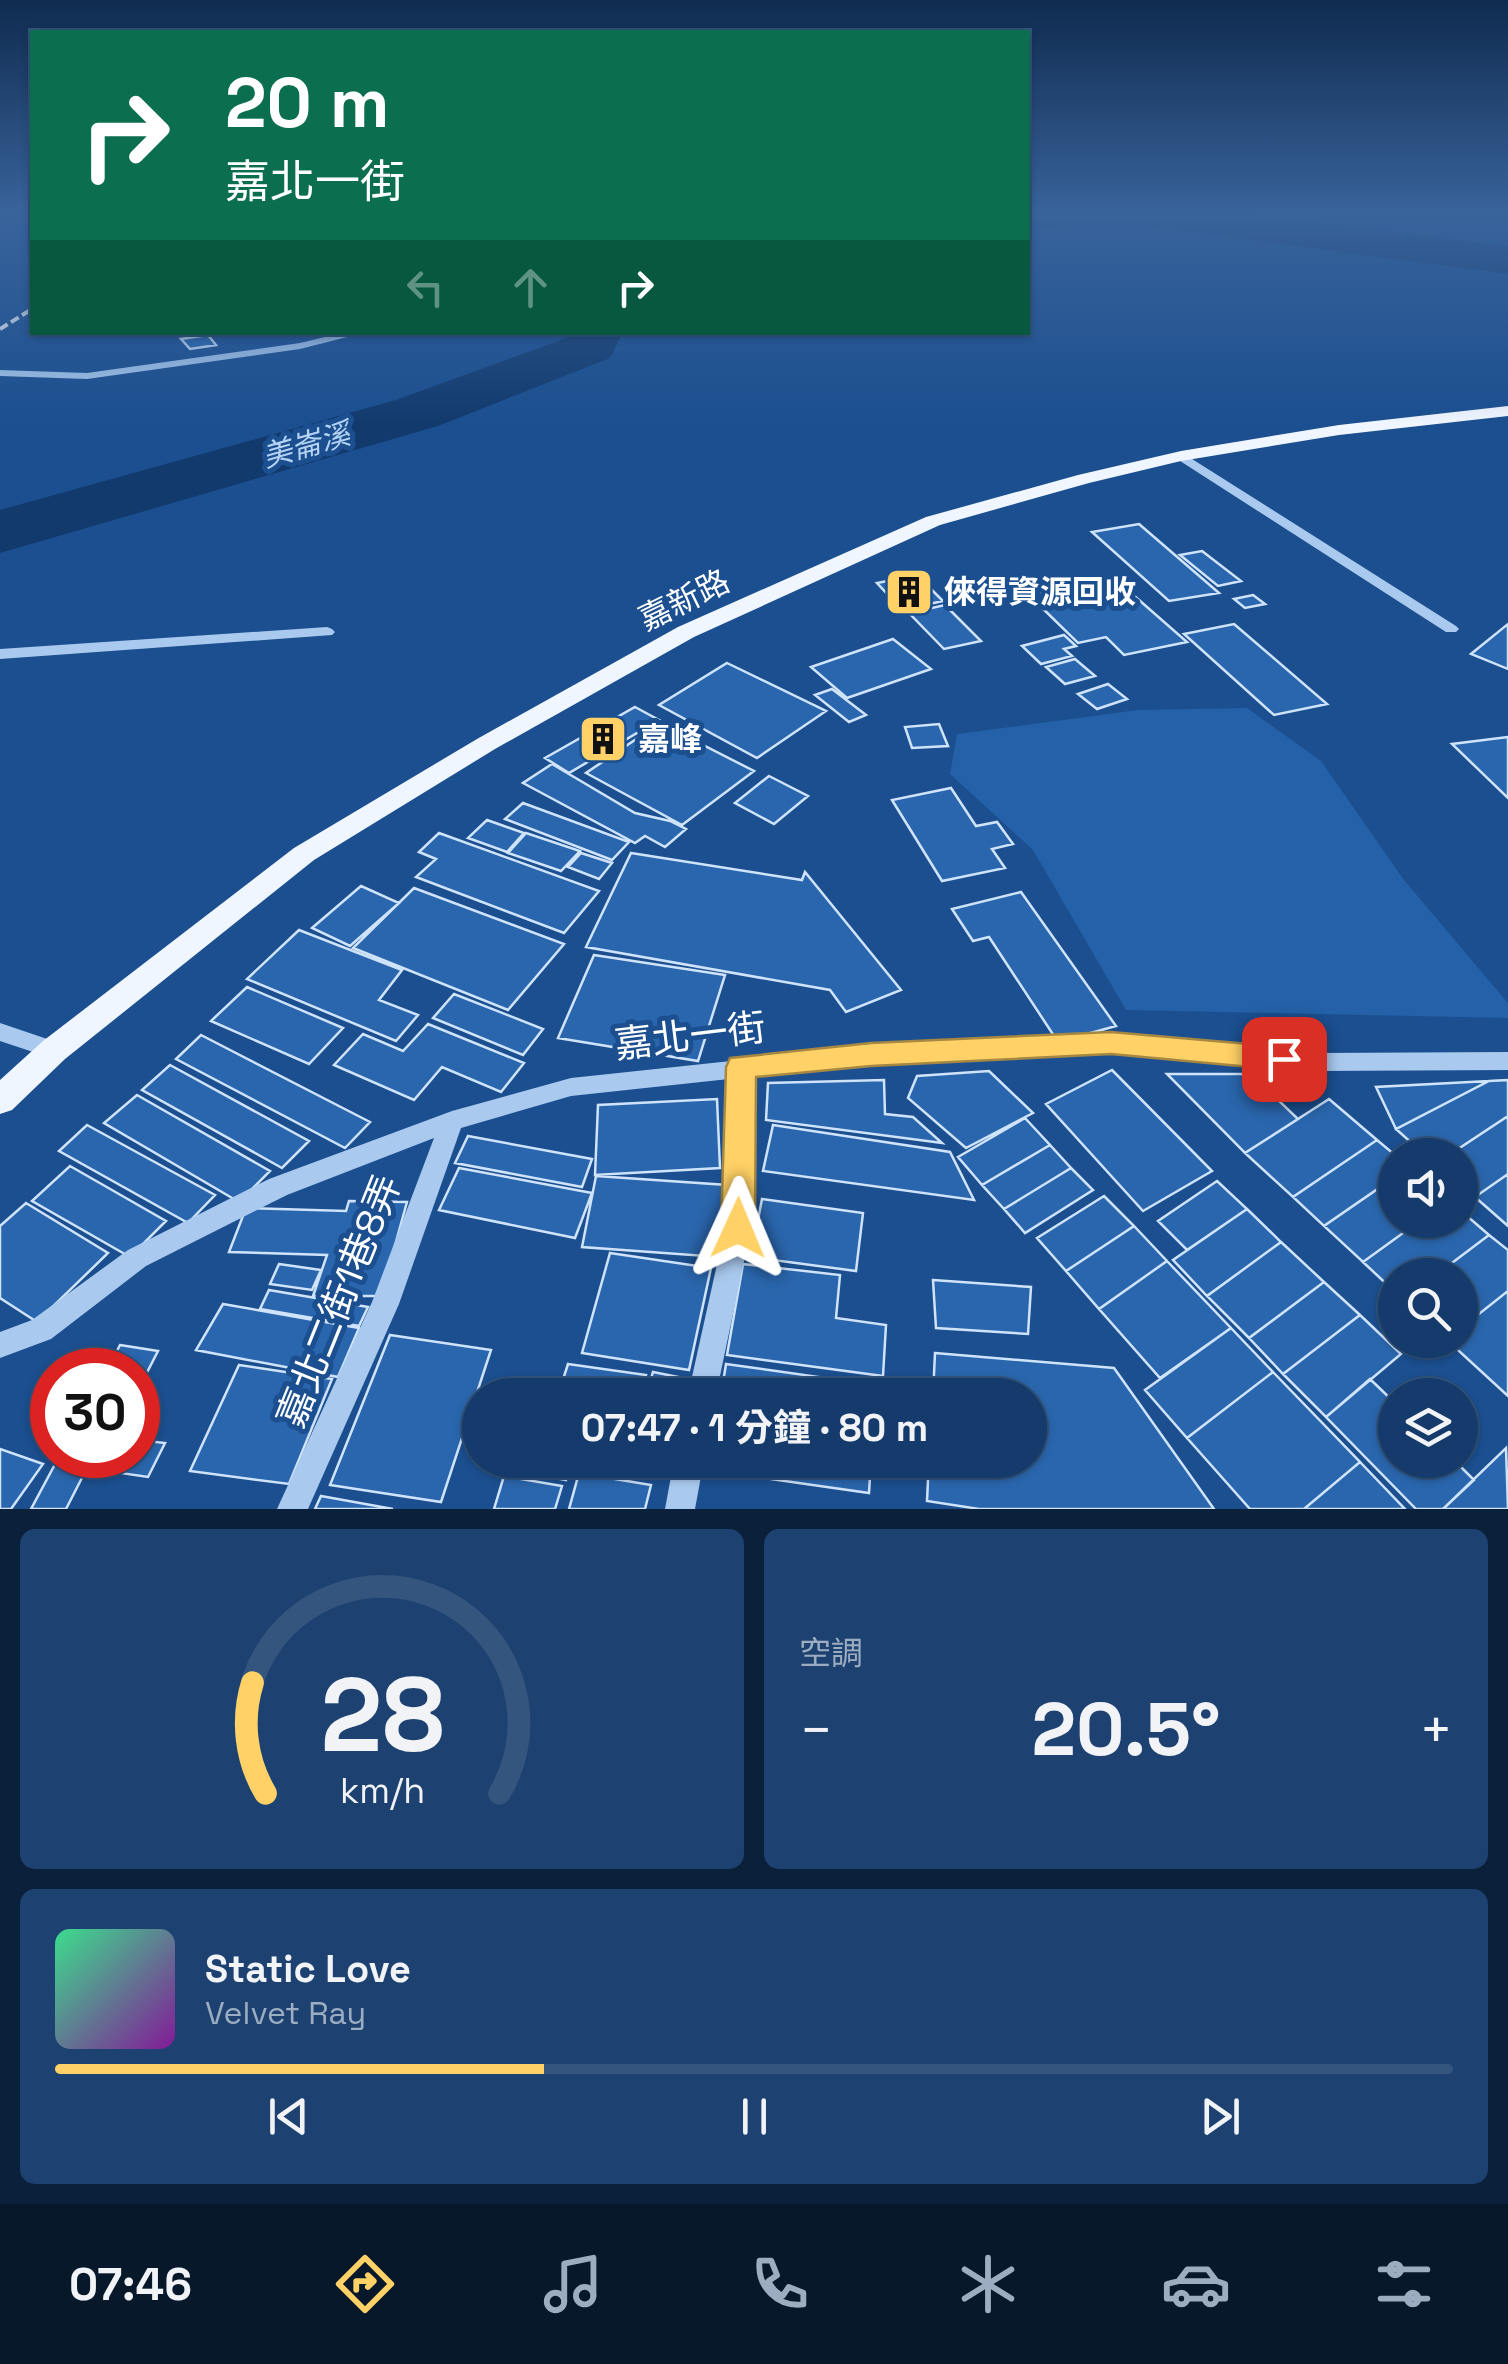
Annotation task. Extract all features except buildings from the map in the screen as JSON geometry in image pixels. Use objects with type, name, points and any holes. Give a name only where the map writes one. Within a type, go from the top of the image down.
[{"type":"main road","name":"嘉新路","points":[[0,1100],[54,1050],[304,854],[486,744],[686,632],[934,521],[1180,456],[1339,430],[1508,410]]},
{"type":"street","points":[[0,373],[86,376],[300,346],[349,335]]},
{"type":"street","points":[[1180,456],[1451,628]]},
{"type":"street","points":[[0,654],[327,632]]},
{"type":"street","points":[[0,1032],[54,1050]]},
{"type":"street","name":"嘉北一街","points":[[0,1345],[41,1330],[137,1258],[278,1187],[452,1120],[571,1087],[871,1055],[1111,1043],[1318,1062],[1508,1062]]},
{"type":"street","points":[[706,1378],[738,1228],[741,1067]]},
{"type":"street","name":"嘉北二街1巷8弄","points":[[292,1509],[385,1304],[452,1120]]},
{"type":"street","points":[[680,1509],[686,1478]]},
{"type":"shaded area","points":[[1247,708],[1321,761],[1404,880],[1508,1003],[1508,1018],[1126,1010],[1033,850],[950,774],[957,734],[1138,710]]},
{"type":"waterway","name":"美崙溪","points":[[0,532],[417,413],[591,347],[596,335]]},
{"type":"railway","points":[[0,329],[30,310]]},
{"type":"place","name":"倈得資源回收","points":[[909,592]]},
{"type":"place","name":"嘉峰","points":[[603,739]]},
{"type":"route","points":[[738,1228],[741,1067],[871,1055],[1111,1043],[1284,1059]]}]
